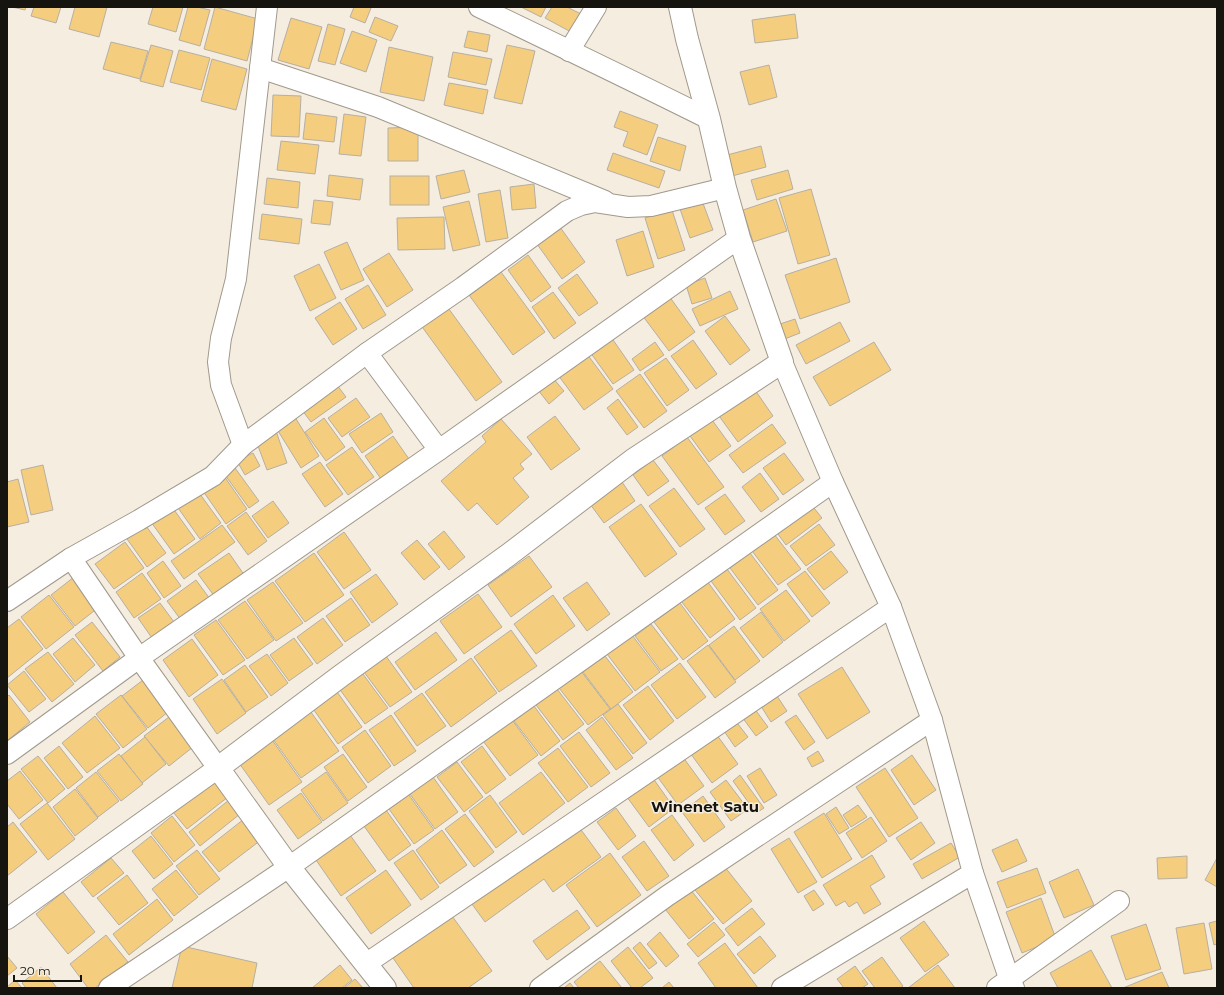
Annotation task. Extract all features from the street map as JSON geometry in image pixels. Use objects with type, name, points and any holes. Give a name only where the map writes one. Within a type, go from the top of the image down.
[{"type":"street","points":[[479,7],[709,119]]},
{"type":"street","points":[[569,51],[596,7]]},
{"type":"street","points":[[680,7],[739,238],[782,362],[833,482],[891,607],[932,720],[973,873],[1007,985],[1119,901]]},
{"type":"street","points":[[243,445],[221,385],[218,362],[221,338],[236,279],[260,68],[262,8]]},
{"type":"street","points":[[260,68],[378,107],[616,206]]},
{"type":"street","points":[[7,601],[71,558],[213,476],[243,445],[367,353],[567,211],[581,205],[595,202],[628,207],[651,206],[726,188]]},
{"type":"street","points":[[7,754],[139,658],[439,450],[739,238]]},
{"type":"street","points":[[367,353],[439,450]]},
{"type":"street","points":[[7,919],[218,768],[342,675],[507,556],[633,460],[782,362]]},
{"type":"street","points":[[108,988],[289,867],[833,482]]},
{"type":"street","points":[[71,558],[139,658],[289,867],[386,988]]},
{"type":"street","points":[[366,963],[891,607]]},
{"type":"street","points":[[540,988],[667,896],[932,720]]},
{"type":"street","points":[[782,988],[973,873]]},
{"type":"building","points":[[12,7],[26,7],[25,10]]},
{"type":"building","points":[[34,7],[61,7],[56,23],[31,16]]},
{"type":"building","points":[[75,7],[107,7],[99,37],[69,29]]},
{"type":"building","points":[[153,7],[183,7],[176,32],[148,24]]},
{"type":"building","points":[[188,7],[197,7],[210,10],[200,46],[179,40]]},
{"type":"building","points":[[215,7],[258,19],[247,61],[204,49]]},
{"type":"building","points":[[354,7],[371,8],[365,23],[350,17]]},
{"type":"building","points":[[521,7],[546,7],[541,17]]},
{"type":"building","points":[[552,7],[567,7],[581,14],[571,32],[545,18]]},
{"type":"building","points":[[795,14],[798,38],[755,43],[752,20]]},
{"type":"building","points":[[375,17],[398,26],[391,41],[369,32]]},
{"type":"building","points":[[291,18],[322,27],[309,69],[278,60]]},
{"type":"building","points":[[328,24],[345,29],[335,65],[318,61]]},
{"type":"building","points":[[352,31],[377,40],[366,72],[340,63]]},
{"type":"building","points":[[468,31],[490,35],[487,52],[464,47]]},
{"type":"building","points":[[111,42],[148,51],[140,79],[103,69]]},
{"type":"building","points":[[151,45],[173,51],[163,87],[140,81]]},
{"type":"building","points":[[507,45],[535,51],[522,104],[494,98]]},
{"type":"building","points":[[389,47],[433,57],[424,101],[380,92]]},
{"type":"building","points":[[179,50],[210,58],[201,90],[170,82]]},
{"type":"building","points":[[453,52],[492,59],[486,85],[448,77]]},
{"type":"building","points":[[212,59],[247,69],[236,110],[201,101]]},
{"type":"building","points":[[769,65],[777,97],[749,105],[740,72]]},
{"type":"building","points":[[449,83],[488,90],[483,114],[444,105]]},
{"type":"building","points":[[273,95],[301,96],[299,137],[271,136]]},
{"type":"building","points":[[620,111],[658,125],[647,155],[623,146],[628,132],[614,127]]},
{"type":"building","points":[[306,113],[337,117],[334,142],[303,139]]},
{"type":"building","points":[[344,114],[366,117],[361,156],[339,154]]},
{"type":"building","points":[[418,127],[418,161],[388,161],[388,128]]},
{"type":"building","points":[[658,137],[686,146],[680,171],[650,161]]},
{"type":"building","points":[[281,141],[319,145],[315,174],[277,170]]},
{"type":"building","points":[[761,146],[766,167],[732,176],[727,155]]},
{"type":"building","points":[[613,153],[665,171],[659,188],[607,170]]},
{"type":"building","points":[[464,170],[470,192],[441,199],[436,176]]},
{"type":"building","points":[[788,170],[793,189],[757,200],[751,180]]},
{"type":"building","points":[[329,175],[363,179],[360,200],[327,196]]},
{"type":"building","points":[[390,176],[429,176],[429,205],[390,205]]},
{"type":"building","points":[[267,178],[300,182],[298,208],[264,204]]},
{"type":"building","points":[[534,184],[536,208],[512,210],[510,187]]},
{"type":"building","points":[[811,189],[830,255],[798,264],[779,198]]},
{"type":"building","points":[[500,190],[508,238],[486,242],[478,194]]},
{"type":"building","points":[[701,198],[713,230],[690,238],[679,206]]},
{"type":"building","points":[[776,199],[787,231],[753,242],[743,210]]},
{"type":"building","points":[[314,200],[333,202],[330,225],[311,223]]},
{"type":"building","points":[[469,201],[480,245],[453,251],[443,207]]},
{"type":"building","points":[[672,210],[685,250],[658,259],[645,218]]},
{"type":"building","points":[[262,214],[302,219],[299,244],[259,239]]},
{"type":"building","points":[[444,217],[445,249],[398,250],[397,218]]},
{"type":"building","points":[[560,227],[585,262],[562,279],[537,244]]},
{"type":"building","points":[[643,231],[654,267],[627,276],[616,240]]},
{"type":"building","points":[[347,242],[364,280],[341,290],[324,252]]},
{"type":"building","points":[[389,253],[413,290],[387,307],[363,269]]},
{"type":"building","points":[[528,255],[551,287],[531,302],[508,270]]},
{"type":"building","points":[[836,258],[850,302],[800,319],[785,275]]},
{"type":"building","points":[[319,264],[336,298],[310,311],[294,276]]},
{"type":"building","points":[[501,272],[545,332],[513,355],[469,295]]},
{"type":"building","points":[[577,274],[598,303],[579,316],[558,288]]},
{"type":"building","points":[[705,278],[712,298],[692,304],[686,285]]},
{"type":"building","points":[[368,285],[386,315],[363,329],[345,299]]},
{"type":"building","points":[[730,291],[738,309],[700,326],[692,309]]},
{"type":"building","points":[[553,292],[576,323],[554,339],[532,307]]},
{"type":"building","points":[[669,296],[695,332],[669,351],[642,315]]},
{"type":"building","points":[[340,302],[357,329],[333,345],[315,318]]},
{"type":"building","points":[[446,305],[502,382],[476,401],[420,324]]},
{"type":"building","points":[[725,316],[750,350],[730,365],[705,331]]},
{"type":"building","points":[[795,319],[800,333],[782,340],[777,325]]},
{"type":"building","points":[[840,322],[850,341],[806,364],[796,345]]},
{"type":"building","points":[[611,337],[634,370],[613,384],[590,352]]},
{"type":"building","points":[[693,340],[717,374],[696,389],[671,356]]},
{"type":"building","points":[[655,342],[664,355],[640,371],[632,359]]},
{"type":"building","points":[[874,342],[891,370],[830,406],[813,377]]},
{"type":"building","points":[[587,354],[613,389],[584,410],[558,375]]},
{"type":"building","points":[[666,358],[689,390],[667,406],[644,373]]},
{"type":"building","points":[[640,374],[667,411],[644,428],[616,391]]},
{"type":"building","points":[[552,377],[564,391],[549,404],[538,390]]},
{"type":"building","points":[[337,385],[346,397],[311,422],[302,410]]},
{"type":"building","points":[[755,390],[773,416],[738,442],[719,416]]},
{"type":"building","points":[[356,398],[370,417],[342,437],[328,418]]},
{"type":"building","points":[[618,399],[638,427],[627,435],[607,408]]},
{"type":"building","points":[[381,413],[393,432],[362,453],[349,434]]},
{"type":"building","points":[[293,414],[319,456],[301,468],[275,426]]},
{"type":"building","points":[[555,416],[580,449],[551,470],[527,437]]},
{"type":"building","points":[[324,418],[345,447],[326,461],[305,432]]},
{"type":"building","points":[[501,419],[532,454],[520,464],[524,469],[513,478],[529,497],[497,525],[477,503],[468,511],[441,481],[486,442],[482,436]]},
{"type":"building","points":[[712,420],[731,446],[709,462],[690,436]]},
{"type":"building","points":[[772,424],[786,443],[743,473],[729,455]]},
{"type":"building","points":[[276,431],[287,463],[267,470],[255,438]]},
{"type":"building","points":[[393,436],[409,459],[381,479],[365,456]]},
{"type":"building","points":[[687,437],[724,487],[698,505],[662,456]]},
{"type":"building","points":[[352,447],[374,477],[348,495],[326,465]]},
{"type":"building","points":[[253,453],[260,466],[245,475],[237,461]]},
{"type":"building","points":[[784,453],[804,480],[783,495],[763,468]]},
{"type":"building","points":[[653,460],[669,481],[648,496],[633,475]]},
{"type":"building","points":[[320,462],[343,494],[325,507],[302,474]]},
{"type":"building","points":[[43,465],[53,510],[31,515],[21,470]]},
{"type":"building","points":[[235,468],[259,501],[249,508],[225,475]]},
{"type":"building","points":[[760,473],[779,499],[761,512],[742,487]]},
{"type":"building","points":[[224,476],[247,509],[226,524],[203,491]]},
{"type":"building","points":[[18,479],[29,522],[7,527],[7,482]]},
{"type":"building","points":[[622,482],[635,501],[604,523],[590,504]]},
{"type":"building","points":[[674,488],[705,529],[680,547],[649,506]]},
{"type":"building","points":[[197,490],[221,523],[200,539],[176,505]]},
{"type":"building","points":[[725,494],[745,521],[725,535],[705,508]]},
{"type":"building","points":[[273,501],[289,523],[268,538],[252,516]]},
{"type":"building","points":[[810,503],[822,518],[786,545],[775,530]]},
{"type":"building","points":[[641,504],[677,554],[645,577],[609,527]]},
{"type":"building","points":[[172,507],[195,539],[174,554],[151,522]]},
{"type":"building","points":[[246,512],[267,541],[248,555],[227,526]]},
{"type":"building","points":[[819,524],[835,545],[806,566],[790,546]]},
{"type":"building","points":[[222,525],[235,542],[184,579],[171,561]]},
{"type":"building","points":[[146,526],[166,553],[147,567],[127,539]]},
{"type":"building","points":[[444,531],[465,557],[449,570],[428,544]]},
{"type":"building","points":[[344,532],[371,570],[344,589],[317,552]]},
{"type":"building","points":[[774,534],[801,569],[778,585],[752,551]]},
{"type":"building","points":[[417,540],[440,567],[424,580],[401,553]]},
{"type":"building","points":[[125,542],[144,568],[114,589],[95,564]]},
{"type":"building","points":[[831,551],[848,572],[824,590],[807,569]]},
{"type":"building","points":[[229,553],[245,576],[215,597],[198,574]]},
{"type":"building","points":[[314,553],[344,595],[305,622],[275,581]]},
{"type":"building","points":[[750,553],[778,590],[758,605],[730,568]]},
{"type":"building","points":[[529,556],[552,587],[511,617],[488,585]]},
{"type":"building","points":[[163,561],[181,586],[164,598],[147,573]]},
{"type":"building","points":[[727,569],[756,608],[740,620],[711,581]]},
{"type":"building","points":[[805,571],[830,603],[812,617],[787,584]]},
{"type":"building","points":[[142,573],[161,599],[134,618],[116,592]]},
{"type":"building","points":[[376,574],[398,604],[372,623],[350,592]]},
{"type":"building","points":[[74,577],[99,607],[75,626],[51,595]]},
{"type":"building","points":[[196,580],[210,599],[181,620],[167,601]]},
{"type":"building","points":[[707,581],[735,619],[710,638],[681,601]]},
{"type":"building","points":[[273,582],[303,623],[276,641],[247,600]]},
{"type":"building","points":[[587,582],[610,614],[587,631],[563,598]]},
{"type":"building","points":[[786,590],[810,621],[784,641],[760,609]]},
{"type":"building","points":[[478,594],[502,627],[464,654],[440,621]]},
{"type":"building","points":[[49,595],[74,627],[46,649],[21,617]]},
{"type":"building","points":[[553,595],[575,626],[536,654],[514,624]]},
{"type":"building","points":[[351,598],[370,625],[345,642],[326,616]]},
{"type":"building","points":[[245,601],[274,640],[247,659],[218,620]]},
{"type":"building","points":[[160,603],[174,622],[152,638],[138,618]]},
{"type":"building","points":[[680,603],[708,641],[683,660],[654,622]]},
{"type":"building","points":[[761,612],[783,642],[763,658],[740,628]]},
{"type":"building","points":[[323,618],[343,645],[317,664],[297,637]]},
{"type":"building","points":[[19,619],[43,649],[7,678],[7,628]]},
{"type":"building","points":[[216,620],[245,660],[223,675],[194,635]]},
{"type":"building","points":[[92,622],[120,657],[103,671],[75,635]]},
{"type":"building","points":[[651,624],[678,659],[661,671],[635,636]]},
{"type":"building","points":[[734,626],[760,661],[735,680],[709,645]]},
{"type":"building","points":[[511,630],[537,666],[499,692],[474,657]]},
{"type":"building","points":[[436,632],[457,660],[415,690],[395,662]]},
{"type":"building","points":[[632,635],[660,672],[635,691],[607,654]]},
{"type":"building","points":[[73,638],[95,665],[75,682],[53,654]]},
{"type":"building","points":[[294,638],[313,664],[289,681],[270,655]]},
{"type":"building","points":[[192,639],[218,675],[189,697],[163,660]]},
{"type":"building","points":[[708,645],[736,682],[715,698],[687,661]]},
{"type":"building","points":[[48,652],[74,684],[52,702],[25,669]]},
{"type":"building","points":[[383,652],[412,692],[390,707],[361,668]]},
{"type":"building","points":[[267,654],[288,683],[271,696],[249,666]]},
{"type":"building","points":[[605,656],[633,692],[611,709],[583,672]]},
{"type":"building","points":[[471,658],[497,693],[451,727],[425,692]]},
{"type":"building","points":[[680,663],[706,697],[677,719],[651,685]]},
{"type":"building","points":[[245,665],[268,697],[246,712],[224,680]]},
{"type":"building","points":[[842,667],[870,712],[827,739],[798,694]]},
{"type":"building","points":[[360,670],[388,708],[365,724],[338,687]]},
{"type":"building","points":[[24,671],[46,699],[29,712],[7,685]]},
{"type":"building","points":[[581,671],[610,709],[588,725],[559,688]]},
{"type":"building","points":[[222,679],[246,713],[217,734],[193,699]]},
{"type":"building","points":[[143,680],[168,712],[148,728],[122,696]]},
{"type":"building","points":[[648,686],[674,721],[650,740],[623,705]]},
{"type":"building","points":[[335,689],[362,727],[338,744],[311,706]]},
{"type":"building","points":[[557,689],[584,724],[563,740],[536,705]]},
{"type":"building","points":[[422,693],[446,726],[417,746],[394,713]]},
{"type":"building","points":[[775,693],[787,711],[771,722],[759,703]]},
{"type":"building","points":[[9,695],[30,722],[7,741],[7,697]]},
{"type":"building","points":[[121,695],[147,729],[123,748],[96,714]]},
{"type":"building","points":[[618,704],[647,743],[633,754],[603,715]]},
{"type":"building","points":[[534,706],[560,741],[541,756],[514,721]]},
{"type":"building","points":[[308,708],[339,751],[301,778],[270,735]]},
{"type":"building","points":[[754,708],[768,727],[756,736],[742,717]]},
{"type":"building","points":[[391,715],[416,751],[394,766],[369,730]]},
{"type":"building","points":[[796,715],[815,742],[804,750],[785,722]]},
{"type":"building","points":[[95,716],[120,748],[87,773],[62,743]]},
{"type":"building","points":[[169,717],[193,747],[169,766],[144,736]]},
{"type":"building","points":[[602,717],[633,758],[616,770],[586,730]]},
{"type":"building","points":[[734,719],[748,737],[735,747],[722,728]]},
{"type":"building","points":[[512,720],[538,755],[510,776],[483,741]]},
{"type":"building","points":[[365,730],[391,766],[368,783],[342,747]]},
{"type":"building","points":[[714,731],[738,764],[712,783],[688,750]]},
{"type":"building","points":[[579,732],[610,773],[591,787],[560,746]]},
{"type":"building","points":[[145,737],[166,764],[142,783],[121,756]]},
{"type":"building","points":[[272,740],[302,782],[269,805],[239,763]]},
{"type":"building","points":[[59,746],[83,777],[68,789],[44,758]]},
{"type":"building","points":[[482,746],[506,779],[486,794],[461,762]]},
{"type":"building","points":[[558,748],[588,787],[568,802],[538,763]]},
{"type":"building","points":[[818,751],[824,761],[812,767],[807,758]]},
{"type":"building","points":[[680,753],[704,786],[678,805],[654,772]]},
{"type":"building","points":[[119,754],[143,784],[121,801],[97,771]]},
{"type":"building","points":[[343,754],[367,787],[348,801],[324,767]]},
{"type":"building","points":[[912,755],[936,790],[914,805],[891,770]]},
{"type":"building","points":[[38,756],[65,789],[48,803],[21,769]]},
{"type":"building","points":[[457,762],[483,797],[464,812],[437,777]]},
{"type":"building","points":[[760,768],[777,795],[764,803],[747,776]]},
{"type":"building","points":[[885,768],[918,818],[889,837],[856,787]]},
{"type":"building","points":[[20,771],[43,800],[19,819],[7,804],[7,781]]},
{"type":"building","points":[[96,772],[119,801],[98,817],[76,788]]},
{"type":"building","points":[[326,772],[348,803],[323,821],[301,790]]},
{"type":"building","points":[[541,772],[565,803],[523,835],[499,803]]},
{"type":"building","points":[[650,774],[674,808],[649,827],[624,793]]},
{"type":"building","points":[[740,775],[764,808],[756,813],[733,781]]},
{"type":"building","points":[[433,777],[458,812],[435,829],[410,794]]},
{"type":"building","points":[[214,780],[228,797],[187,829],[173,812]]},
{"type":"building","points":[[726,780],[748,809],[731,821],[710,792]]},
{"type":"building","points":[[75,789],[98,818],[75,836],[53,807]]},
{"type":"building","points":[[301,793],[322,822],[298,839],[277,810]]},
{"type":"building","points":[[409,795],[434,830],[414,844],[389,809]]},
{"type":"building","points":[[490,795],[517,832],[496,848],[469,811]]},
{"type":"building","points":[[703,796],[725,827],[704,842],[682,812]]},
{"type":"building","points":[[229,800],[240,814],[200,846],[189,832]]},
{"type":"building","points":[[47,803],[75,839],[48,860],[20,824]]},
{"type":"building","points":[[858,805],[867,817],[851,827],[843,815]]},
{"type":"building","points":[[836,807],[849,828],[839,834],[826,814]]},
{"type":"building","points":[[616,808],[636,836],[618,850],[597,822]]},
{"type":"building","points":[[386,810],[411,845],[389,861],[364,826]]},
{"type":"building","points":[[824,813],[852,859],[822,878],[794,832]]},
{"type":"building","points":[[465,814],[494,852],[474,867],[445,829]]},
{"type":"building","points":[[672,815],[694,845],[674,861],[651,830]]},
{"type":"building","points":[[172,816],[195,845],[174,862],[151,833]]},
{"type":"building","points":[[871,817],[887,841],[862,858],[846,833]]},
{"type":"building","points":[[244,819],[261,840],[219,872],[202,852]]},
{"type":"building","points":[[13,822],[37,852],[7,876],[7,827]]},
{"type":"building","points":[[921,822],[935,843],[911,860],[896,838]]},
{"type":"building","points":[[576,823],[601,857],[553,892],[544,879],[485,922],[469,900]]},
{"type":"building","points":[[442,830],[467,865],[440,884],[416,850]]},
{"type":"building","points":[[350,835],[376,871],[341,896],[316,860]]},
{"type":"building","points":[[151,836],[173,864],[154,879],[132,851]]},
{"type":"building","points":[[789,838],[817,882],[798,893],[771,849]]},
{"type":"building","points":[[1017,839],[1027,861],[1002,872],[992,850]]},
{"type":"building","points":[[644,841],[669,876],[647,891],[622,857]]},
{"type":"building","points":[[951,843],[960,857],[922,879],[913,864]]},
{"type":"building","points":[[197,850],[220,879],[199,895],[176,866]]},
{"type":"building","points":[[413,850],[439,887],[421,900],[394,863]]},
{"type":"building","points":[[610,853],[641,895],[597,927],[566,885]]},
{"type":"building","points":[[872,855],[885,877],[870,886],[881,904],[864,914],[857,902],[849,907],[845,901],[836,906],[823,885]]},
{"type":"building","points":[[1187,856],[1187,878],[1158,879],[1157,858]]},
{"type":"building","points":[[111,858],[124,873],[93,897],[81,882]]},
{"type":"building","points":[[1217,858],[1217,887],[1205,880]]},
{"type":"building","points":[[724,866],[752,901],[723,924],[695,890]]},
{"type":"building","points":[[1037,868],[1046,893],[1007,908],[997,882]]},
{"type":"building","points":[[1078,869],[1094,905],[1064,918],[1049,882]]},
{"type":"building","points":[[176,870],[198,897],[174,916],[152,889]]},
{"type":"building","points":[[386,870],[411,905],[371,934],[346,898]]},
{"type":"building","points":[[127,875],[148,903],[119,925],[97,898]]},
{"type":"building","points":[[690,889],[714,919],[689,939],[665,909]]},
{"type":"building","points":[[814,890],[824,904],[813,911],[804,896]]},
{"type":"building","points":[[63,892],[95,932],[68,954],[36,914]]},
{"type":"building","points":[[1041,898],[1056,939],[1022,953],[1006,912]]},
{"type":"building","points":[[157,899],[173,920],[129,955],[113,934]]},
{"type":"building","points":[[752,908],[765,924],[738,946],[725,929]]},
{"type":"building","points":[[577,910],[590,928],[547,960],[533,941]]},
{"type":"building","points":[[452,916],[492,971],[468,988],[414,988],[393,958]]},
{"type":"building","points":[[924,921],[949,955],[925,972],[900,938]]},
{"type":"building","points":[[1217,921],[1217,944],[1214,945],[1209,923]]},
{"type":"building","points":[[714,922],[725,935],[698,957],[687,944]]},
{"type":"building","points":[[1204,923],[1212,969],[1184,974],[1176,928]]},
{"type":"building","points":[[1146,924],[1161,969],[1126,980],[1111,936]]},
{"type":"building","points":[[660,932],[679,956],[666,967],[647,944]]},
{"type":"building","points":[[106,935],[128,962],[95,988],[88,988],[70,964]]},
{"type":"building","points":[[760,936],[776,956],[754,974],[737,954]]},
{"type":"building","points":[[640,942],[657,963],[649,969],[633,948]]},
{"type":"building","points":[[725,943],[758,988],[716,988],[698,963]]},
{"type":"building","points":[[182,946],[257,963],[252,988],[172,988]]},
{"type":"building","points":[[628,947],[653,978],[640,988],[632,988],[611,961]]},
{"type":"building","points":[[1091,950],[1112,988],[1058,988],[1050,973]]},
{"type":"building","points":[[7,956],[17,968],[7,976]]},
{"type":"building","points":[[882,957],[903,986],[900,988],[875,988],[862,971]]},
{"type":"building","points":[[600,961],[622,988],[579,988],[574,982]]},
{"type":"building","points":[[340,965],[352,980],[342,988],[312,988]]},
{"type":"building","points":[[938,965],[955,988],[908,988]]},
{"type":"building","points":[[855,966],[868,984],[862,988],[844,988],[837,979]]},
{"type":"building","points":[[41,967],[57,988],[26,988],[22,983]]},
{"type":"building","points":[[1162,972],[1169,988],[1123,988]]},
{"type":"building","points":[[355,979],[363,988],[344,988]]},
{"type":"building","points":[[15,980],[22,988],[7,988],[7,987]]},
{"type":"building","points":[[669,982],[674,988],[662,988]]},
{"type":"building","points":[[570,983],[574,988],[564,988]]},
{"type":"district","name":"Winenet Satu","points":[[705,807]]}]
